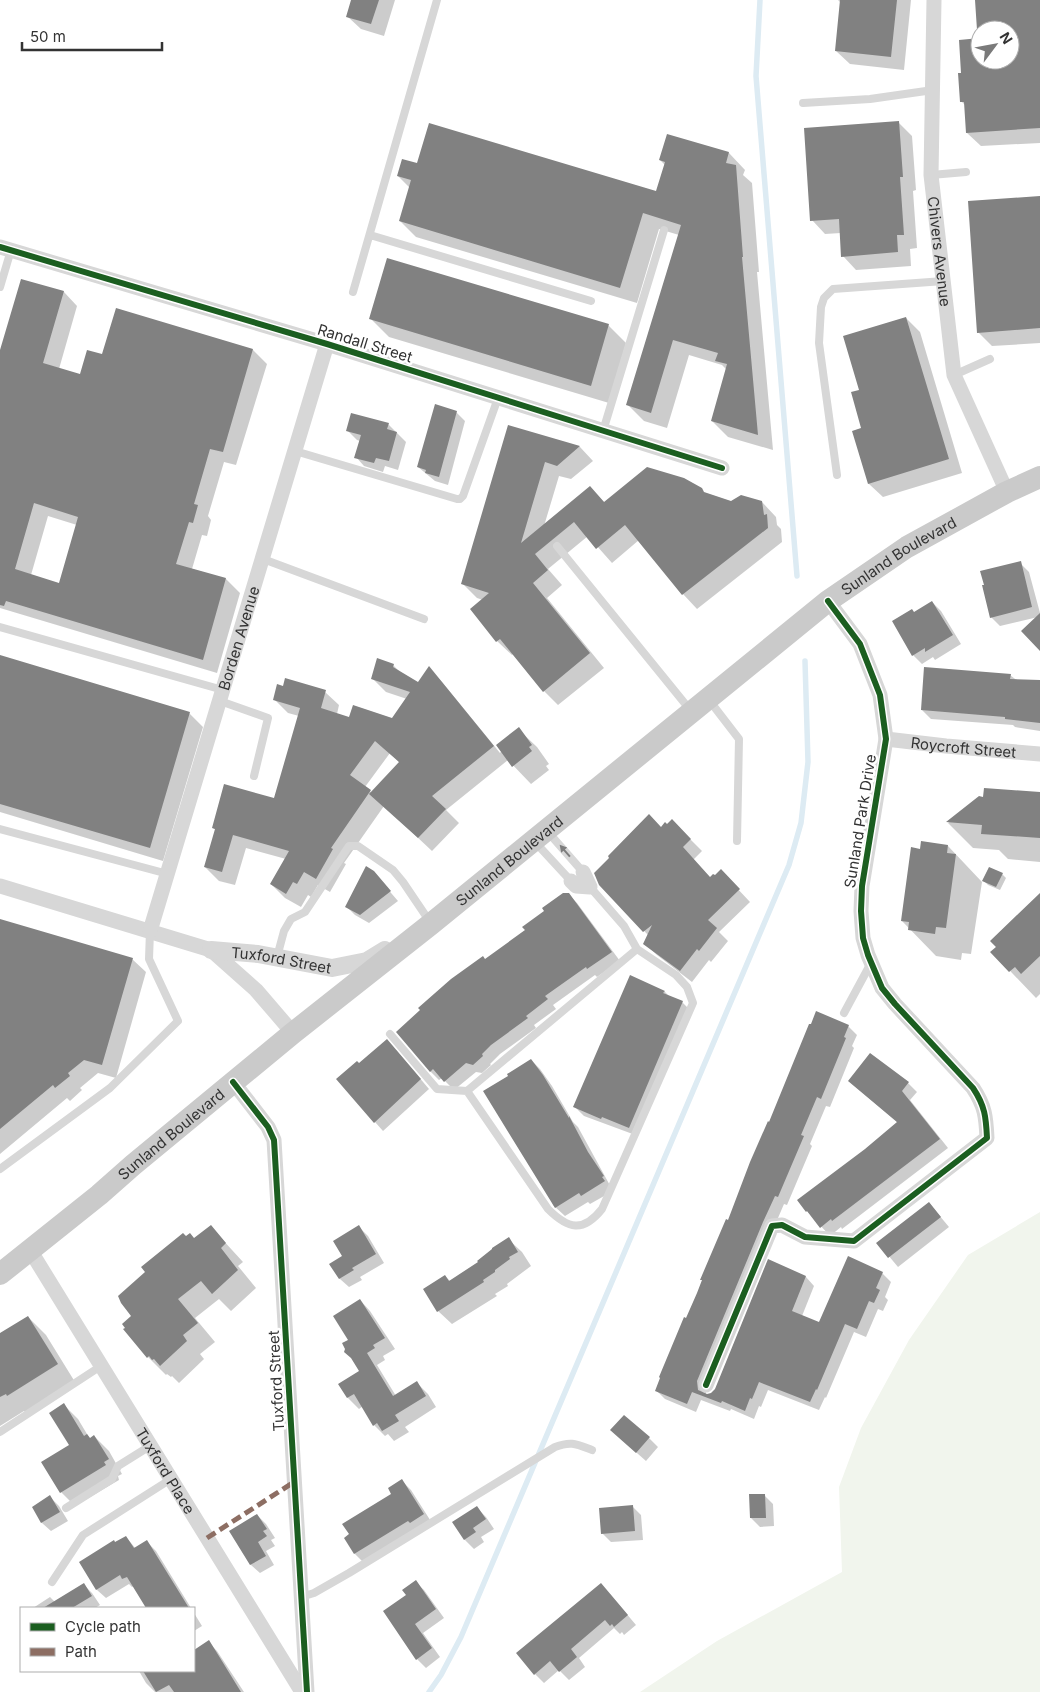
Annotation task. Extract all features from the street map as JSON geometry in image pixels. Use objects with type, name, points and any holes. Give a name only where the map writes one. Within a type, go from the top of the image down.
[{"type":"main road","name":"Sunland Boulevard","points":[[0,1274],[99,1195],[293,1033],[431,924],[828,601],[907,547],[1007,492],[1040,477]]},
{"type":"street","name":"Chivers Avenue","points":[[934,0],[931,175],[954,375],[1007,492]]},
{"type":"street","name":"Randall Street","points":[[6,248],[327,344],[722,468]]},
{"type":"street","name":"Borden Avenue","points":[[150,931],[327,344]]},
{"type":"street","name":"Sunland Park Drive","points":[[706,1386],[772,1226],[782,1225],[805,1237],[854,1242],[987,1138],[986,1115],[981,1101],[973,1088],[894,1004],[882,988],[863,938],[862,886],[886,739],[880,695],[860,644],[828,601]]},
{"type":"street","name":"Roycroft Street","points":[[886,739],[1040,754]]},
{"type":"street","points":[[577,876],[590,887]]},
{"type":"street","name":"Tuxford Street","points":[[0,886],[211,950],[258,954],[332,968],[367,961],[431,924]]},
{"type":"street","name":"Tuxford Street","points":[[211,950],[256,990],[293,1033]]},
{"type":"street","name":"Tuxford Street","points":[[233,1082],[268,1127],[274,1140],[307,1692]]},
{"type":"street","name":"Tuxford Place","points":[[30,1250],[302,1692]]},
{"type":"lane","points":[[353,292],[437,0]]},
{"type":"lane","points":[[803,103],[870,99],[932,90]]},
{"type":"lane","points":[[931,175],[966,172]]},
{"type":"lane","points":[[603,431],[664,230]]},
{"type":"lane","points":[[370,234],[591,301]]},
{"type":"lane","points":[[0,287],[6,248]]},
{"type":"lane","points":[[837,475],[819,343],[819,321],[824,298],[834,289],[944,281]]},
{"type":"lane","points":[[954,375],[990,360]]},
{"type":"lane","points":[[295,451],[460,499],[463,496],[498,398]]},
{"type":"lane","points":[[556,546],[700,705],[739,740],[737,842]]},
{"type":"lane","points":[[263,559],[424,619]]},
{"type":"lane","points":[[0,627],[222,695],[268,718],[254,776]]},
{"type":"lane","points":[[0,829],[168,874]]},
{"type":"lane","points":[[540,835],[577,876]]},
{"type":"lane","points":[[540,835],[577,876]]},
{"type":"lane","points":[[277,957],[284,932],[291,919],[305,912],[349,846],[358,846],[393,870],[431,924]]},
{"type":"lane","points":[[467,1091],[548,1209],[561,1222],[580,1226],[594,1220],[602,1209],[693,1003],[687,987],[676,975],[637,949],[624,926],[590,887]]},
{"type":"lane","points":[[0,1169],[110,1088],[178,1021],[149,959],[150,931]]},
{"type":"lane","points":[[390,1034],[437,1089],[467,1091],[637,949]]},
{"type":"lane","points":[[844,1013],[871,963]]},
{"type":"lane","points":[[0,1432],[101,1366]]},
{"type":"lane","points":[[301,1597],[314,1593],[350,1573],[555,1446],[573,1443],[592,1450]]},
{"type":"lane","points":[[66,1508],[112,1479],[118,1466],[150,1446]]},
{"type":"lane","points":[[52,1582],[84,1535],[171,1479]]},
{"type":"shaded area","points":[[1040,1212],[1040,1692],[640,1692],[717,1641],[842,1572],[839,1487],[861,1428],[909,1340],[968,1255]]},
{"type":"building","points":[[351,0],[379,0],[371,24],[346,17]]},
{"type":"building","points":[[840,0],[897,0],[891,57],[835,51]]},
{"type":"building","points":[[975,0],[1040,0],[1040,128],[966,133],[964,102],[960,102],[958,73],[961,73],[959,40],[970,39],[970,70],[1020,70],[1020,20],[976,20]]},
{"type":"building","points":[[899,121],[903,177],[900,177],[904,235],[897,235],[898,252],[841,257],[839,219],[810,221],[804,128]]},
{"type":"building","points":[[429,123],[656,191],[665,162],[659,160],[667,134],[729,152],[726,163],[736,165],[758,435],[711,421],[727,364],[715,361],[718,353],[673,340],[651,413],[626,405],[681,225],[643,213],[620,288],[399,221],[411,180],[397,176],[402,159],[417,163]]},
{"type":"building","points":[[1040,196],[1040,328],[977,333],[968,201]]},
{"type":"building","points":[[387,258],[609,324],[591,386],[369,319]]},
{"type":"building","points":[[21,279],[64,291],[43,363],[80,374],[87,350],[102,354],[116,308],[253,349],[223,452],[210,449],[194,504],[198,505],[193,523],[189,522],[176,564],[226,578],[203,660],[6,601],[4,606],[0,605],[0,350]],"holes":[[[34,503],[78,517],[59,583],[15,569]]]},
{"type":"building","points":[[906,317],[949,459],[868,484],[852,431],[861,428],[851,392],[859,390],[843,336]]},
{"type":"building","points":[[435,404],[457,411],[439,477],[425,473],[426,470],[417,467]]},
{"type":"building","points":[[351,413],[389,423],[387,429],[397,432],[389,461],[376,458],[374,463],[354,458],[361,435],[346,431]]},
{"type":"building","points":[[508,425],[580,446],[557,466],[545,462],[521,543],[590,486],[604,502],[647,467],[684,478],[702,488],[704,492],[731,501],[741,495],[762,501],[764,515],[767,514],[768,528],[682,595],[625,525],[596,549],[574,522],[535,554],[548,570],[533,583],[590,653],[543,692],[500,639],[496,642],[470,609],[489,593],[461,584]]},
{"type":"building","points":[[1021,561],[1032,607],[990,618],[980,571]]},
{"type":"building","points":[[932,601],[953,635],[925,652],[925,648],[912,656],[892,621],[912,609],[914,612]]},
{"type":"building","points":[[1040,613],[1040,651],[1021,631]]},
{"type":"building","points":[[0,655],[190,712],[150,848],[0,804]]},
{"type":"building","points":[[377,658],[394,664],[393,667],[418,682],[429,666],[494,746],[432,796],[446,809],[418,838],[369,794],[399,762],[375,741],[350,775],[371,790],[331,848],[333,849],[316,879],[304,872],[297,884],[293,882],[286,894],[270,884],[289,851],[233,835],[222,872],[204,867],[215,829],[212,828],[224,784],[274,798],[300,708],[273,700],[277,684],[283,686],[285,678],[326,690],[321,708],[349,717],[353,705],[392,718],[410,692],[371,679]]},
{"type":"building","points":[[924,667],[1011,674],[1010,679],[1040,680],[1040,723],[1005,719],[1005,717],[921,710]]},
{"type":"building","points":[[519,727],[532,745],[529,747],[532,751],[512,767],[496,745]]},
{"type":"building","points":[[984,788],[1040,792],[1040,838],[981,834],[982,825],[946,822],[979,796],[983,797]]},
{"type":"building","points":[[649,814],[661,827],[665,822],[667,824],[672,819],[691,839],[683,847],[710,877],[721,869],[740,889],[708,920],[717,928],[680,971],[643,944],[652,925],[643,932],[599,885],[594,873]]},
{"type":"building","points":[[921,841],[948,845],[947,853],[956,854],[946,928],[936,927],[935,934],[908,930],[909,922],[901,921],[911,847],[920,849]]},
{"type":"building","points":[[366,866],[374,871],[391,891],[360,915],[345,907]]},
{"type":"building","points":[[989,867],[1003,873],[996,887],[982,881]]},
{"type":"building","points":[[563,893],[569,893],[612,952],[587,969],[586,967],[545,996],[548,999],[526,1016],[528,1018],[491,1045],[473,1065],[466,1063],[444,1082],[433,1069],[430,1072],[396,1032],[420,1010],[418,1008],[451,979],[483,956],[485,959],[525,930],[522,927],[544,911],[542,908]]},
{"type":"building","points":[[1040,893],[1040,956],[1021,974],[1015,967],[1009,972],[990,952],[996,947],[990,941]]},
{"type":"building","points":[[0,919],[133,958],[102,1065],[84,1060],[68,1073],[70,1076],[55,1088],[53,1085],[0,1129]]},
{"type":"building","points":[[630,975],[665,991],[663,993],[683,1001],[629,1128],[573,1107]]},
{"type":"building","points":[[816,1011],[849,1025],[844,1037],[846,1038],[821,1099],[817,1097],[801,1135],[804,1136],[778,1197],[775,1196],[763,1222],[697,1381],[698,1390],[707,1394],[715,1389],[768,1259],[806,1276],[792,1311],[819,1322],[848,1256],[883,1272],[876,1288],[880,1290],[874,1303],[869,1301],[857,1329],[845,1324],[810,1402],[759,1382],[745,1411],[722,1401],[721,1403],[692,1392],[687,1404],[655,1391],[659,1377],[684,1317],[686,1318],[697,1293],[702,1280],[700,1280],[726,1219],[728,1220],[750,1162]]},
{"type":"building","points":[[387,1039],[421,1079],[374,1123],[336,1079],[357,1061],[359,1063]]},
{"type":"building","points":[[870,1053],[909,1082],[902,1091],[940,1139],[832,1221],[831,1219],[820,1228],[797,1200],[865,1149],[897,1122],[848,1081]]},
{"type":"building","points":[[531,1059],[569,1118],[569,1116],[588,1152],[604,1176],[602,1177],[605,1181],[581,1196],[579,1193],[555,1208],[483,1091]]},
{"type":"building","points":[[929,1202],[941,1217],[888,1258],[876,1243]]},
{"type":"building","points":[[211,1225],[226,1243],[221,1248],[238,1270],[212,1294],[201,1281],[178,1299],[198,1323],[183,1335],[187,1341],[160,1366],[154,1359],[152,1360],[149,1356],[147,1358],[123,1329],[125,1328],[122,1324],[131,1316],[118,1296],[145,1272],[141,1267],[183,1233],[186,1236],[190,1233],[194,1238]]},
{"type":"building","points":[[359,1225],[376,1254],[352,1268],[354,1270],[339,1279],[329,1264],[342,1256],[333,1241]]},
{"type":"building","points":[[509,1237],[518,1252],[509,1257],[510,1259],[483,1280],[484,1282],[437,1312],[423,1289],[445,1275],[449,1281],[478,1262],[492,1248]]},
{"type":"building","points":[[360,1299],[385,1338],[373,1345],[375,1348],[367,1353],[393,1396],[417,1381],[426,1396],[395,1415],[399,1421],[382,1431],[377,1423],[373,1426],[354,1394],[347,1398],[338,1384],[359,1371],[351,1358],[344,1352],[345,1349],[342,1343],[348,1340],[333,1316]]},
{"type":"building","points":[[28,1316],[58,1364],[7,1396],[6,1394],[0,1397],[0,1333]]},
{"type":"building","points":[[64,1403],[84,1436],[87,1434],[90,1438],[94,1435],[109,1459],[104,1462],[106,1465],[60,1493],[41,1462],[69,1445],[49,1413]]},
{"type":"building","points":[[624,1415],[650,1437],[636,1453],[610,1430]]},
{"type":"building","points":[[402,1479],[424,1514],[410,1523],[408,1521],[354,1554],[344,1538],[349,1534],[342,1524],[391,1494],[388,1488]]},
{"type":"building","points":[[749,1494],[765,1494],[766,1518],[750,1518]]},
{"type":"building","points":[[50,1495],[60,1512],[41,1523],[32,1507]]},
{"type":"building","points":[[633,1505],[635,1531],[601,1534],[599,1508]]},
{"type":"building","points":[[477,1506],[486,1519],[473,1528],[476,1532],[464,1540],[452,1522]]},
{"type":"building","points":[[257,1514],[267,1529],[263,1531],[267,1536],[258,1542],[266,1556],[250,1565],[229,1531]]},
{"type":"building","points":[[126,1536],[134,1548],[147,1540],[188,1607],[145,1607],[127,1577],[122,1579],[120,1575],[96,1590],[79,1562],[114,1540],[115,1542]]},
{"type":"building","points":[[416,1580],[436,1609],[415,1624],[432,1648],[416,1660],[383,1611],[406,1595],[402,1590]]},
{"type":"building","points":[[84,1583],[92,1596],[74,1607],[45,1607]]},
{"type":"building","points":[[601,1583],[628,1615],[614,1627],[612,1624],[610,1626],[605,1620],[571,1649],[577,1657],[559,1672],[550,1661],[534,1675],[516,1653]]},
{"type":"building","points":[[209,1640],[241,1692],[174,1692],[169,1685],[156,1692],[144,1672],[195,1672],[195,1649]]},
{"type":"waterway","points":[[760,0],[756,76],[797,576]]},
{"type":"waterway","points":[[429,1692],[441,1675],[461,1637],[789,865],[801,823],[808,762],[805,661]]},
{"type":"marked path","points":[[207,1538],[294,1482]]},
{"type":"cycle path","points":[[0,247],[327,344],[722,468]]},
{"type":"cycle path","points":[[706,1385],[772,1226],[782,1225],[805,1237],[854,1241],[987,1138],[984,1112],[973,1088],[882,988],[868,955],[863,938],[862,886],[886,739],[880,695],[860,644],[828,601]]},
{"type":"cycle path","points":[[233,1082],[268,1127],[274,1140],[307,1692]]}]
